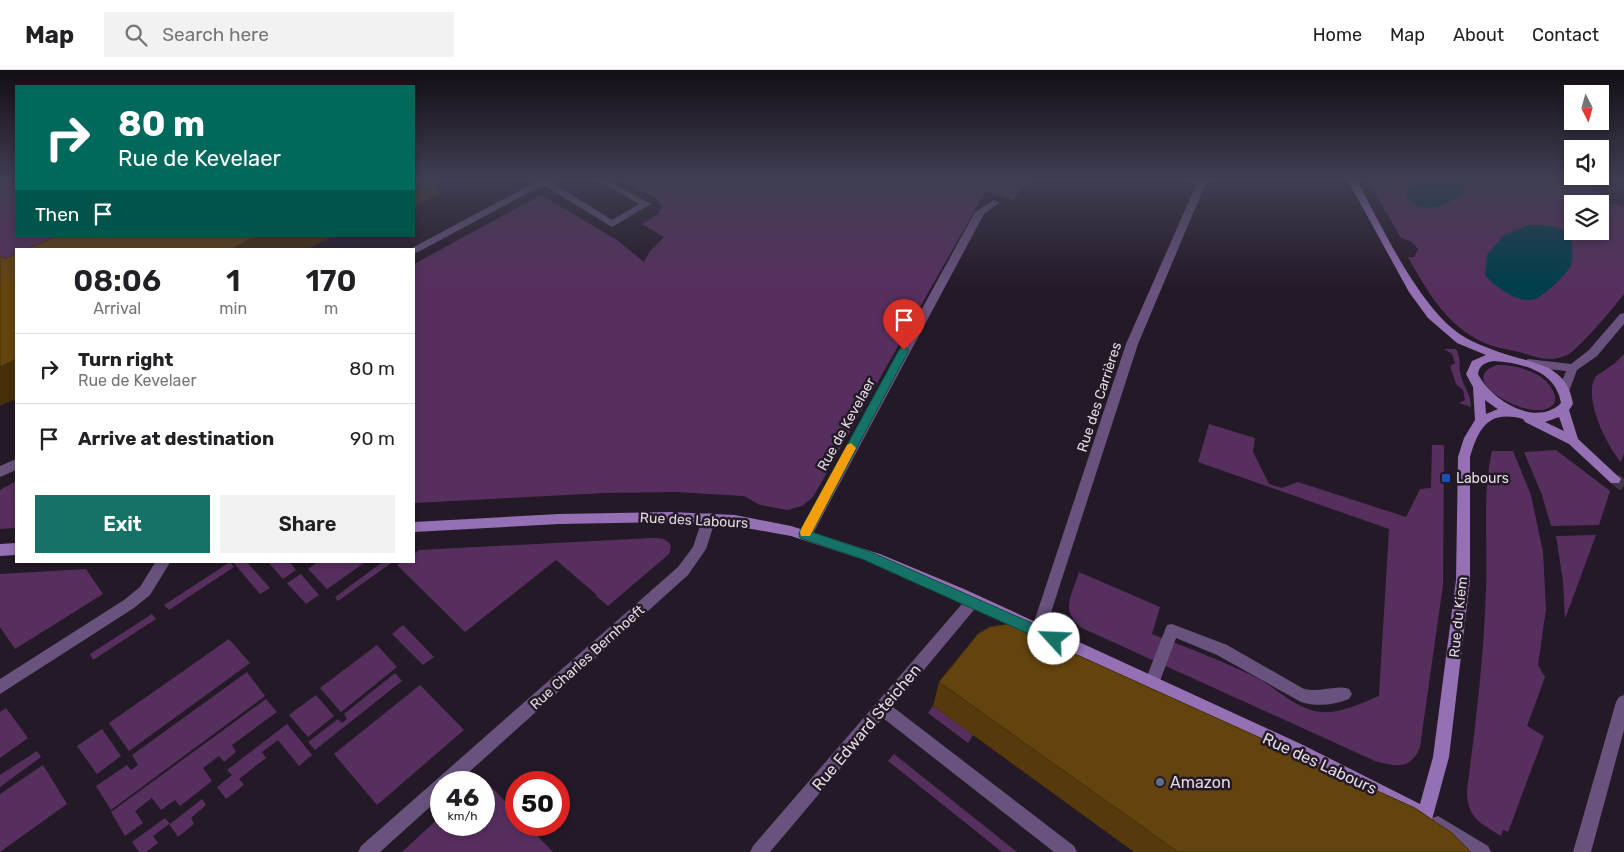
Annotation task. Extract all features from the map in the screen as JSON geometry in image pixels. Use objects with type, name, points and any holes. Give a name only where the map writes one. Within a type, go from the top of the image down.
[{"type":"main road","points":[[1371,215],[1414,292],[1432,315],[1460,340],[1476,364]]},
{"type":"main road","points":[[1460,340],[1502,357],[1528,363],[1554,378],[1564,391],[1566,404],[1563,410],[1550,416],[1515,412],[1481,420],[1478,388],[1472,374],[1476,364],[1486,358],[1502,357]]},
{"type":"main road","points":[[1478,388],[1492,400],[1573,441],[1615,479]]},
{"type":"main road","points":[[1563,410],[1573,441]]},
{"type":"main road","name":"Rue du Kiem","points":[[1425,816],[1441,757],[1463,580],[1464,457],[1470,438],[1481,420]]},
{"type":"main road","name":"Rue des Labours","points":[[415,527],[610,517],[709,518],[748,522],[805,534],[866,555],[973,601],[1358,780],[1425,816]]},
{"type":"main road","points":[[0,550],[15,549]]},
{"type":"street","points":[[415,249],[479,215]]},
{"type":"street","points":[[599,215],[612,224],[626,215]]},
{"type":"street","name":"Rue de Kevelaer","points":[[805,534],[978,215]]},
{"type":"street","name":"Rue des Carrières","points":[[1038,632],[1132,344],[1189,215]]},
{"type":"street","points":[[1564,391],[1573,368],[1593,352],[1624,317]]},
{"type":"street","points":[[1528,363],[1573,368]]},
{"type":"street","points":[[0,472],[15,464]]},
{"type":"street","name":"Rue Charles Bernhoeft","points":[[458,771],[683,571],[699,549],[709,518]]},
{"type":"street","points":[[0,687],[130,604],[146,591],[163,563]]},
{"type":"street","name":"Rue Edward Steichen","points":[[759,852],[973,601]]},
{"type":"street","points":[[1152,684],[1172,630],[1222,650],[1301,695],[1315,700],[1344,694]]},
{"type":"street","points":[[1582,852],[1624,702]]},
{"type":"street","points":[[882,708],[1068,852]]},
{"type":"street","points":[[367,852],[430,796]]},
{"type":"street","name":"Rue des Labours","points":[[1425,816],[1482,852]]},
{"type":"shaded area","points":[[0,215],[15,215],[15,237],[91,237],[67,248],[15,248],[15,271],[0,278]]},
{"type":"shaded area","points":[[503,215],[576,215],[617,240],[644,262],[650,251],[664,237],[642,224],[656,215],[972,215],[813,497],[802,506],[787,510],[760,505],[744,496],[675,492],[605,493],[415,503],[415,263]]},
{"type":"shaded area","points":[[1388,215],[1564,215],[1564,240],[1609,240],[1609,215],[1624,215],[1624,294],[1580,345],[1567,355],[1555,359],[1537,357],[1489,345],[1460,328],[1439,307],[1408,257],[1414,257],[1418,249],[1412,242],[1401,238]]},
{"type":"shaded area","points":[[1444,349],[1456,349],[1458,353],[1461,376],[1469,395],[1471,407],[1459,403],[1465,400],[1463,390],[1456,384],[1450,366],[1455,363],[1452,354]]},
{"type":"shaded area","points":[[1624,354],[1624,453],[1621,462],[1609,445],[1598,421],[1592,396],[1592,385],[1596,376],[1614,364]]},
{"type":"shaded area","points":[[1497,365],[1518,367],[1538,375],[1545,380],[1554,392],[1555,403],[1545,409],[1526,409],[1494,393],[1486,385],[1483,378],[1486,371]]},
{"type":"shaded area","points":[[1209,424],[1255,438],[1253,452],[1269,484],[1282,488],[1298,482],[1406,517],[1420,489],[1431,488],[1432,445],[1444,445],[1443,585],[1420,747],[1412,760],[1407,763],[1390,765],[1375,761],[1082,628],[1071,615],[1069,602],[1079,572],[1160,607],[1152,634],[1257,678],[1304,707],[1321,712],[1336,711],[1379,696],[1389,529],[1198,462]]},
{"type":"shaded area","points":[[1556,450],[1610,491],[1599,525],[1551,526],[1542,495],[1524,452]]},
{"type":"shaded area","points":[[1492,451],[1513,451],[1531,495],[1543,552],[1546,609],[1538,665],[1545,677],[1527,726],[1544,736],[1508,832],[1503,830],[1501,836],[1481,823],[1472,813],[1469,807],[1467,790],[1485,613],[1486,502]]},
{"type":"shaded area","points":[[15,482],[15,528],[0,529],[0,490]]},
{"type":"shaded area","points":[[1596,535],[1565,619],[1563,581],[1556,536]]},
{"type":"shaded area","points":[[652,538],[665,540],[671,546],[669,554],[608,606],[556,560],[465,632],[397,565],[400,563],[415,563],[415,553],[419,550]]},
{"type":"shaded area","points":[[228,563],[234,567],[169,610],[164,605]]},
{"type":"shaded area","points":[[234,563],[248,563],[270,588],[260,594]]},
{"type":"shaded area","points":[[269,563],[291,563],[296,570],[283,579]]},
{"type":"shaded area","points":[[316,563],[364,563],[327,589],[308,569]]},
{"type":"shaded area","points":[[381,563],[391,563],[338,601],[335,597]]},
{"type":"shaded area","points":[[86,569],[103,594],[15,649],[0,627],[0,574]]},
{"type":"shaded area","points":[[301,574],[319,595],[306,604],[287,583]]},
{"type":"shaded area","points":[[152,614],[156,619],[93,660],[90,654]]},
{"type":"shaded area","points":[[403,625],[434,657],[423,665],[392,634]]},
{"type":"shaded area","points":[[229,639],[250,663],[129,751],[109,723]]},
{"type":"shaded area","points":[[377,645],[397,667],[341,712],[320,688]]},
{"type":"shaded area","points":[[247,672],[265,696],[111,810],[96,786],[127,765],[131,770],[138,765],[132,755]]},
{"type":"shaded area","points":[[395,673],[402,681],[315,750],[308,742],[338,719],[342,723],[347,719],[344,714]]},
{"type":"shaded area","points":[[420,685],[464,730],[377,805],[334,754]]},
{"type":"shaded area","points":[[316,695],[334,716],[308,737],[289,715]]},
{"type":"shaded area","points":[[266,699],[277,712],[232,745],[236,752],[224,762],[219,756],[203,768],[212,781],[180,806],[175,800],[161,810],[152,798],[135,811],[143,823],[125,836],[111,812]]},
{"type":"shaded area","points":[[933,706],[973,735],[968,743],[928,713]]},
{"type":"shaded area","points":[[6,708],[28,738],[0,758],[0,712]]},
{"type":"shaded area","points":[[287,724],[312,755],[299,766],[278,740],[262,752],[266,758],[239,779],[244,785],[226,799],[217,787],[232,775],[227,770]]},
{"type":"shaded area","points":[[102,729],[121,756],[97,774],[77,746]]},
{"type":"shaded area","points":[[37,751],[41,757],[0,787],[0,775]]},
{"type":"shaded area","points":[[894,754],[1017,852],[1002,852],[888,761]]},
{"type":"shaded area","points":[[43,765],[67,804],[0,852],[0,794]]},
{"type":"shaded area","points":[[495,791],[505,801],[505,836],[538,836],[553,852],[402,852],[430,826],[430,836],[495,836]]},
{"type":"shaded area","points":[[202,799],[206,805],[191,818],[194,824],[178,837],[169,824],[153,836],[158,843],[146,852],[139,852],[132,842],[165,818],[170,824]]},
{"type":"water","points":[[1528,225],[1550,226],[1561,229],[1564,230],[1564,240],[1571,240],[1572,245],[1571,265],[1560,279],[1539,297],[1528,300],[1514,297],[1495,285],[1485,275],[1487,255],[1503,236]]},
{"type":"building","points":[[55,237],[255,237],[233,248],[29,248]]},
{"type":"building","points":[[15,254],[15,360],[0,367],[0,255],[4,259]]},
{"type":"building","name":"Amazon","points":[[1009,624],[1415,808],[1452,833],[1471,852],[1178,852],[939,682],[978,634],[990,627]]},
{"type":"tunnel","points":[[1615,479],[1624,486]]},
{"type":"slow traffic","points":[[806,532],[851,448]]},
{"type":"place","name":"Labours","points":[[1446,478]]},
{"type":"place","name":"Amazon","points":[[1160,782]]},
{"type":"route","points":[[904,350],[805,534],[866,555],[1054,639]]}]
